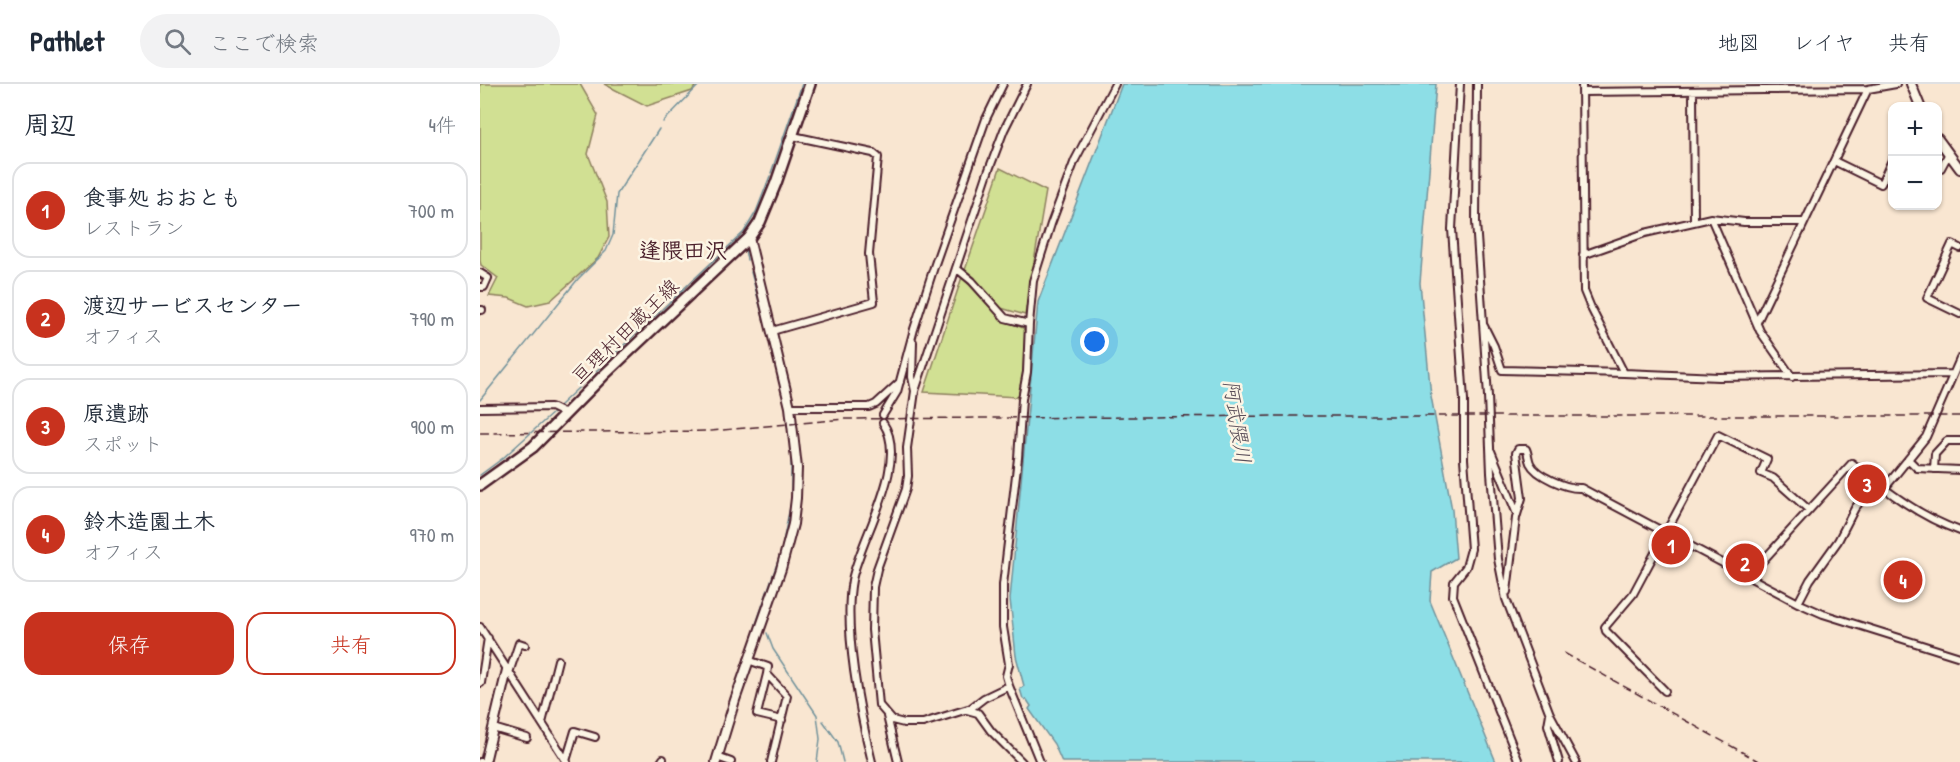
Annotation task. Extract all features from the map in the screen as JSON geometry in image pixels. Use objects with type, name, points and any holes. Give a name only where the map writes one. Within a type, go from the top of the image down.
[{"type":"main road","name":"亘理村田蔵王線","points":[[480,485],[533,447],[749,238],[764,214],[810,84]]},
{"type":"street","points":[[872,762],[862,717],[849,605],[855,571],[890,469],[892,443],[883,419],[897,392],[914,329],[977,143],[1003,84]]},
{"type":"street","points":[[1009,686],[984,698],[976,705],[923,723],[892,720],[879,705],[872,630],[873,587],[877,569],[906,489],[907,448],[915,391],[1001,139],[1027,84]]},
{"type":"street","points":[[1040,762],[1006,676],[1009,664],[1003,627],[1003,585],[1018,458],[1022,399],[1027,372],[1029,324],[1034,281],[1051,224],[1075,160],[1115,84]]},
{"type":"street","points":[[1460,84],[1452,229],[1464,400],[1464,459],[1471,549],[1466,567],[1452,588],[1456,606],[1519,762]]},
{"type":"street","points":[[1477,84],[1476,222],[1498,559],[1506,599],[1550,714],[1576,762]]},
{"type":"street","points":[[1582,84],[1584,291],[1624,374]]},
{"type":"street","points":[[1582,92],[1623,88],[1693,91],[1790,87],[1868,89],[1896,84]]},
{"type":"street","points":[[1911,84],[1918,102]]},
{"type":"street","points":[[1757,322],[1868,89]]},
{"type":"street","points":[[1693,91],[1694,222]]},
{"type":"street","points":[[772,331],[874,302],[869,255],[878,157],[873,153],[793,136]]},
{"type":"street","points":[[1942,145],[1960,169]]},
{"type":"street","points":[[1942,166],[1948,155]]},
{"type":"street","points":[[1833,161],[1881,184],[1888,170]]},
{"type":"street","points":[[1583,255],[1645,233],[1711,218],[1744,222],[1804,222]]},
{"type":"street","points":[[1711,218],[1760,331],[1792,377]]},
{"type":"street","points":[[731,762],[716,759],[781,569],[793,524],[796,468],[790,407],[749,238]]},
{"type":"street","points":[[1960,248],[1952,244],[1927,298],[1960,314]]},
{"type":"street","points":[[956,268],[972,281],[1005,318],[1029,324]]},
{"type":"street","points":[[480,273],[488,278],[484,287],[480,287]]},
{"type":"street","points":[[1483,324],[1502,370],[1792,377],[1952,374]]},
{"type":"street","points":[[914,329],[912,377],[915,391]]},
{"type":"street","points":[[1884,489],[1926,437],[1960,359]]},
{"type":"street","points":[[790,407],[869,407],[876,404],[900,382]]},
{"type":"street","points":[[480,408],[551,407],[565,414]]},
{"type":"street","points":[[1665,691],[1606,631],[1605,627],[1633,594],[1718,435],[1767,459],[1761,473],[1773,478],[1809,510]]},
{"type":"street","points":[[1934,469],[1935,454],[1947,441],[1960,441]]},
{"type":"street","points":[[1490,447],[1517,515]]},
{"type":"street","points":[[1506,599],[1517,515],[1522,498],[1516,453],[1518,450],[1526,449],[1531,465],[1544,475],[1569,488],[1581,488],[1798,603],[1823,614],[1960,657]]},
{"type":"street","points":[[1908,459],[1917,468],[1960,471]]},
{"type":"street","points":[[1748,577],[1852,464],[1884,489],[1928,518],[1960,531]]},
{"type":"street","points":[[1798,603],[1810,580],[1838,541],[1855,508],[1876,483]]},
{"type":"street","points":[[480,627],[567,762]]},
{"type":"street","points":[[481,683],[488,638]]},
{"type":"street","points":[[485,762],[508,672],[519,643],[525,645]]},
{"type":"street","points":[[542,723],[558,660]]},
{"type":"street","points":[[748,660],[768,667],[757,714],[782,720]]},
{"type":"street","points":[[766,674],[787,696],[771,762]]},
{"type":"street","points":[[964,710],[978,713],[991,731],[1022,762]]},
{"type":"street","points":[[1550,714],[1548,725],[1559,762]]},
{"type":"street","points":[[887,716],[898,762]]},
{"type":"street","points":[[493,728],[527,738]]},
{"type":"street","points":[[567,762],[576,731],[595,737]]},
{"type":"green space","points":[[480,84],[580,84],[598,115],[588,154],[607,202],[609,237],[598,258],[550,301],[528,306],[509,298],[489,296],[498,278],[481,265],[480,261]]},
{"type":"green space","points":[[604,84],[697,84],[692,91],[647,106]]},
{"type":"green space","points":[[1000,168],[1046,191],[1025,315],[1001,308],[965,270]]},
{"type":"green space","points":[[962,277],[1001,319],[1025,331],[1023,373],[1018,397],[924,392]]},
{"type":"water","name":"阿武隈川","points":[[1122,84],[1436,84],[1420,283],[1431,396],[1452,510],[1456,558],[1432,572],[1430,601],[1496,762],[1062,762],[1054,744],[1029,709],[1031,706],[1027,700],[1023,699],[1020,689],[1024,686],[1016,656],[1010,599],[1038,302]]},
{"type":"waterway","points":[[663,122],[700,84]]},
{"type":"waterway","points":[[771,173],[802,84]]},
{"type":"waterway","points":[[480,400],[578,279],[606,251],[613,235],[617,194],[659,129]]},
{"type":"waterway","points":[[559,406],[744,232],[756,212],[770,176]]},
{"type":"waterway","points":[[745,250],[747,260]]},
{"type":"waterway","points":[[751,272],[764,321]]},
{"type":"waterway","points":[[766,326],[772,352]]},
{"type":"waterway","points":[[773,357],[776,367]]},
{"type":"waterway","points":[[777,372],[784,399]]},
{"type":"waterway","points":[[480,475],[503,458],[554,412]]},
{"type":"waterway","points":[[791,446],[791,492]]},
{"type":"waterway","points":[[756,624],[781,552],[791,502]]},
{"type":"waterway","points":[[767,633],[773,649],[817,715],[820,739],[817,762]]},
{"type":"waterway","points":[[823,721],[838,742],[843,762]]},
{"type":"railway","points":[[480,433],[711,431],[845,419],[1286,416],[1960,416]]},
{"type":"railway","points":[[1564,653],[1760,762]]},
{"type":"place","name":"原遺跡","points":[[1867,484]]},
{"type":"place","name":"食事処 おおとも","points":[[1671,545]]},
{"type":"place","name":"渡辺サービスセンター","points":[[1745,563]]},
{"type":"place","name":"鈴木造園土木","points":[[1903,580]]},
{"type":"district","name":"逢隈田沢","points":[[683,250]]}]
